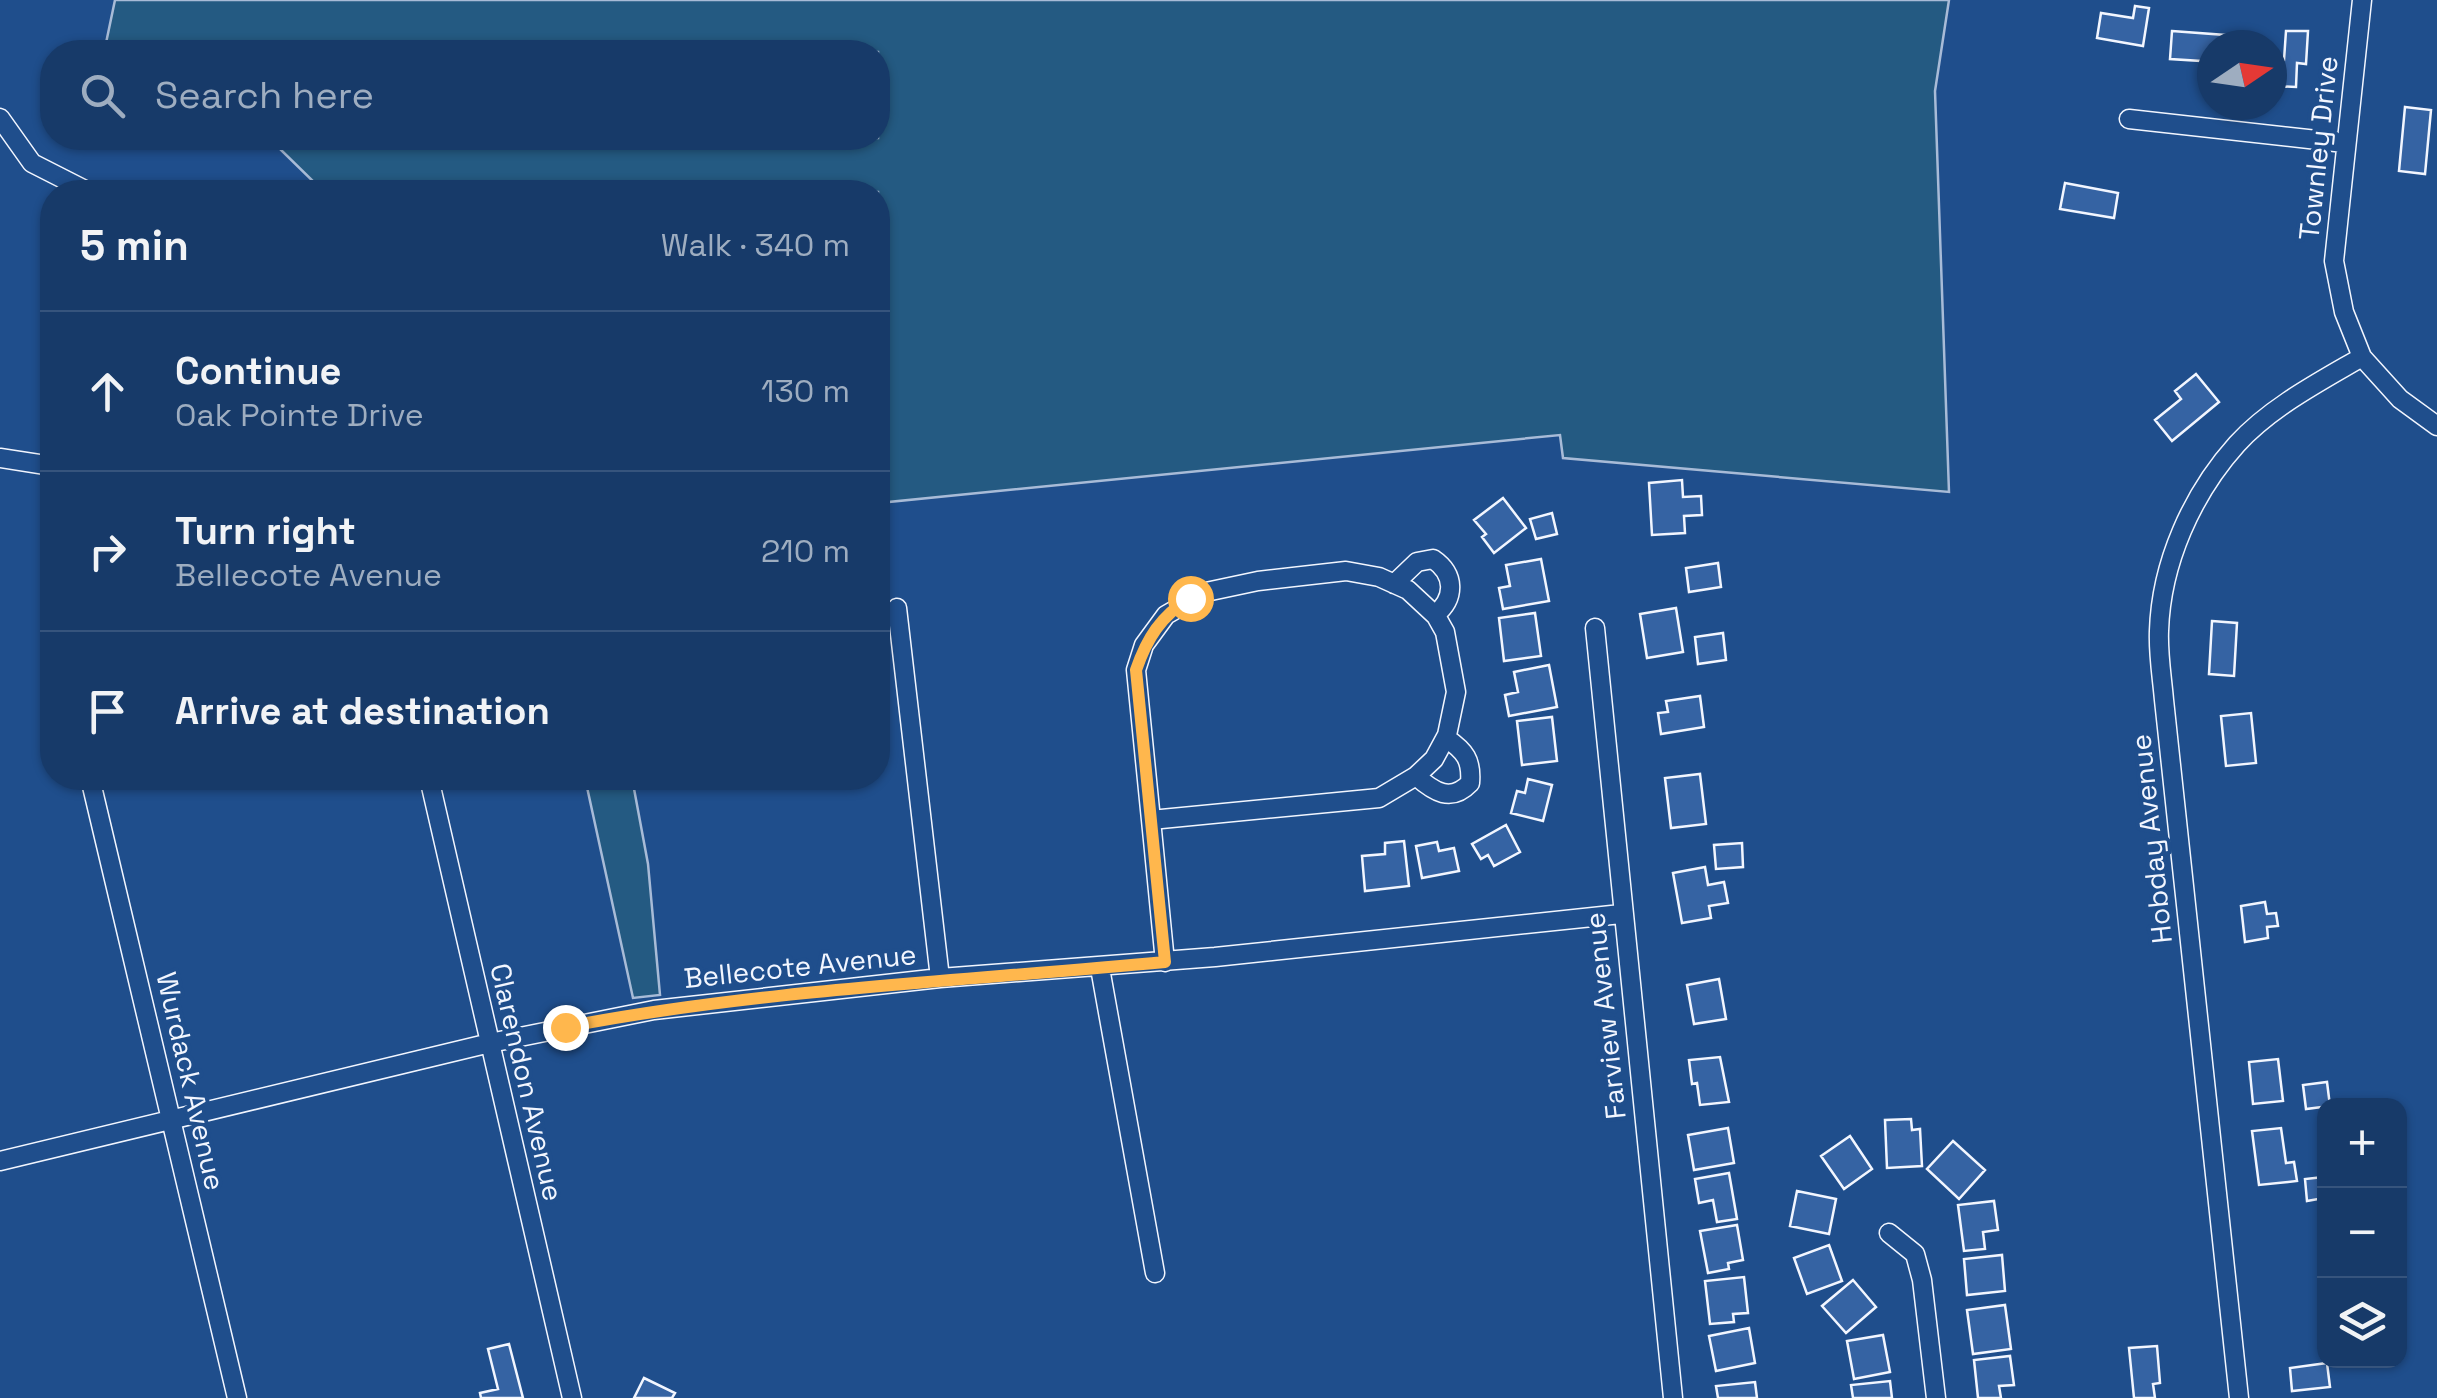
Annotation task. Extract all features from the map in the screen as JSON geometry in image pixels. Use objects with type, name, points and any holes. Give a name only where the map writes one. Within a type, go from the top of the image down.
[{"type":"street","name":"Townley Drive","points":[[2362,0],[2334,261],[2344,312],[2362,357]]},
{"type":"street","points":[[0,118],[32,163],[65,180]]},
{"type":"street","points":[[2129,119],[2344,143]]},
{"type":"street","points":[[2362,357],[2400,398],[2437,426]]},
{"type":"street","name":"Hobday Avenue","points":[[2239,1398],[2164,700],[2159,633],[2162,602],[2167,572],[2186,520],[2237,444],[2298,394],[2362,357]]},
{"type":"street","points":[[0,458],[40,464]]},
{"type":"street","points":[[1394,584],[1417,562],[1432,559],[1444,567],[1452,582],[1448,600],[1435,615]]},
{"type":"street","points":[[1151,820],[1379,798],[1416,776],[1434,759],[1446,738],[1456,692],[1445,632],[1435,615],[1408,590],[1379,577],[1346,571],[1258,581],[1206,592],[1166,615],[1144,646],[1136,670],[1165,962]]},
{"type":"street","points":[[896,608],[940,978]]},
{"type":"street","name":"Farview Avenue","points":[[1595,628],[1673,1398]]},
{"type":"street","points":[[1416,776],[1446,796],[1461,792],[1470,783],[1472,762],[1446,738]]},
{"type":"street","name":"Wurdack Avenue","points":[[93,790],[237,1398]]},
{"type":"street","name":"Clarendon Avenue","points":[[432,790],[572,1398]]},
{"type":"street","name":"Bellecote Avenue","points":[[0,1161],[490,1044],[654,1010],[940,978],[1165,962],[1621,914]]},
{"type":"street","points":[[1100,968],[1155,1272]]},
{"type":"street","points":[[1890,1233],[1915,1254],[1922,1280],[1936,1398]]},
{"type":"shaded area","points":[[115,0],[1949,0],[1935,91],[1949,492],[1563,458],[1560,435],[890,502],[890,180],[312,180],[281,150],[890,150],[890,40],[107,40]]},
{"type":"shaded area","points":[[588,790],[634,790],[648,864],[660,995],[633,998]]},
{"type":"building","points":[[2135,6],[2149,8],[2143,46],[2097,38],[2101,13],[2133,18]]},
{"type":"building","points":[[2172,31],[2197,33],[2197,61],[2170,59]]},
{"type":"building","points":[[2287,31],[2308,31],[2306,64],[2297,63],[2296,87],[2287,87]]},
{"type":"building","points":[[2405,107],[2431,110],[2425,174],[2399,171]]},
{"type":"building","points":[[2065,183],[2118,193],[2114,218],[2060,209]]},
{"type":"building","points":[[2196,374],[2219,402],[2172,441],[2155,420],[2181,399],[2175,391]]},
{"type":"building","points":[[1682,480],[1683,497],[1701,496],[1702,515],[1684,516],[1685,533],[1652,535],[1649,483]]},
{"type":"building","points":[[1503,498],[1526,528],[1494,553],[1482,537],[1486,534],[1474,520]]},
{"type":"building","points":[[1552,513],[1557,534],[1536,539],[1530,519]]},
{"type":"building","points":[[1541,559],[1549,601],[1503,609],[1499,588],[1510,586],[1506,565]]},
{"type":"building","points":[[1718,563],[1721,587],[1689,592],[1686,568]]},
{"type":"building","points":[[1676,608],[1683,652],[1647,658],[1640,614]]},
{"type":"building","points":[[1535,613],[1541,656],[1504,661],[1499,618]]},
{"type":"building","points":[[2212,621],[2237,623],[2234,676],[2209,674]]},
{"type":"building","points":[[1723,633],[1726,660],[1698,664],[1695,637]]},
{"type":"building","points":[[1549,665],[1557,707],[1509,716],[1505,695],[1518,692],[1514,672]]},
{"type":"building","points":[[1700,696],[1704,727],[1661,734],[1658,713],[1668,712],[1666,701]]},
{"type":"building","points":[[2251,713],[2256,763],[2226,766],[2221,716]]},
{"type":"building","points":[[1552,717],[1557,761],[1522,765],[1517,721]]},
{"type":"building","points":[[1700,774],[1706,824],[1671,828],[1665,778]]},
{"type":"building","points":[[1528,779],[1552,785],[1543,821],[1511,813],[1517,791],[1525,793]]},
{"type":"building","points":[[1506,825],[1520,852],[1494,866],[1488,855],[1481,859],[1472,844]]},
{"type":"building","points":[[1404,841],[1409,886],[1365,891],[1362,856],[1385,854],[1385,843]]},
{"type":"building","points":[[1437,842],[1439,851],[1454,848],[1459,871],[1422,878],[1416,846]]},
{"type":"building","points":[[1742,843],[1743,867],[1716,869],[1714,845]]},
{"type":"building","points":[[1705,867],[1708,885],[1724,882],[1728,903],[1709,906],[1711,918],[1682,923],[1673,873]]},
{"type":"building","points":[[2265,902],[2267,914],[2276,913],[2278,926],[2267,927],[2268,938],[2245,942],[2241,906]]},
{"type":"building","points":[[1719,979],[1726,1019],[1694,1024],[1687,985]]},
{"type":"building","points":[[1720,1057],[1729,1102],[1700,1105],[1689,1060]]},
{"type":"building","points":[[2278,1059],[2283,1101],[2253,1104],[2249,1062]]},
{"type":"building","points":[[2327,1082],[2329,1098],[2317,1098],[2317,1108],[2306,1109],[2303,1085]]},
{"type":"building","points":[[1911,1119],[1912,1130],[1920,1129],[1922,1166],[1887,1168],[1885,1120]]},
{"type":"building","points":[[1728,1128],[1734,1163],[1694,1170],[1688,1135]]},
{"type":"building","points":[[2281,1128],[2286,1163],[2294,1162],[2297,1181],[2259,1185],[2252,1131]]},
{"type":"building","points":[[1850,1136],[1872,1169],[1844,1189],[1821,1156]]},
{"type":"building","points":[[1953,1141],[1985,1170],[1959,1199],[1927,1169]]},
{"type":"building","points":[[1729,1173],[1737,1219],[1717,1222],[1713,1200],[1699,1203],[1695,1179]]},
{"type":"building","points":[[2317,1178],[2317,1199],[2307,1201],[2305,1179]]},
{"type":"building","points":[[1797,1191],[1836,1199],[1829,1234],[1790,1226]]},
{"type":"building","points":[[1994,1201],[1998,1230],[1983,1232],[1985,1249],[1964,1251],[1958,1205]]},
{"type":"building","points":[[1737,1225],[1743,1260],[1728,1263],[1729,1269],[1708,1273],[1700,1231]]},
{"type":"building","points":[[1829,1245],[1842,1281],[1807,1294],[1794,1258]]},
{"type":"building","points":[[2002,1255],[2005,1291],[1967,1295],[1964,1259]]},
{"type":"building","points":[[1744,1277],[1748,1313],[1733,1314],[1734,1322],[1710,1324],[1705,1281]]},
{"type":"building","points":[[1853,1280],[1876,1307],[1846,1333],[1822,1306]]},
{"type":"building","points":[[2005,1305],[2011,1349],[1973,1354],[1967,1310]]},
{"type":"building","points":[[1749,1328],[1755,1363],[1716,1371],[1709,1336]]},
{"type":"building","points":[[1883,1335],[1890,1372],[1854,1379],[1847,1341]]},
{"type":"building","points":[[509,1344],[523,1398],[481,1398],[480,1393],[498,1389],[488,1349]]},
{"type":"building","points":[[2157,1346],[2160,1383],[2153,1384],[2155,1398],[2134,1398],[2129,1348]]},
{"type":"building","points":[[2010,1356],[2014,1385],[1999,1386],[2001,1398],[1978,1398],[1974,1360]]},
{"type":"building","points":[[2317,1364],[2317,1368],[2328,1368],[2330,1387],[2292,1391],[2290,1368]]},
{"type":"building","points":[[644,1378],[675,1393],[672,1398],[634,1398]]},
{"type":"building","points":[[1890,1381],[1892,1398],[1853,1398],[1851,1385]]},
{"type":"building","points":[[1755,1382],[1757,1398],[1718,1398],[1716,1386]]},
{"type":"route","points":[[565,1027],[654,1010],[940,978],[1165,962],[1136,670],[1144,646],[1166,615],[1190,598]]}]
